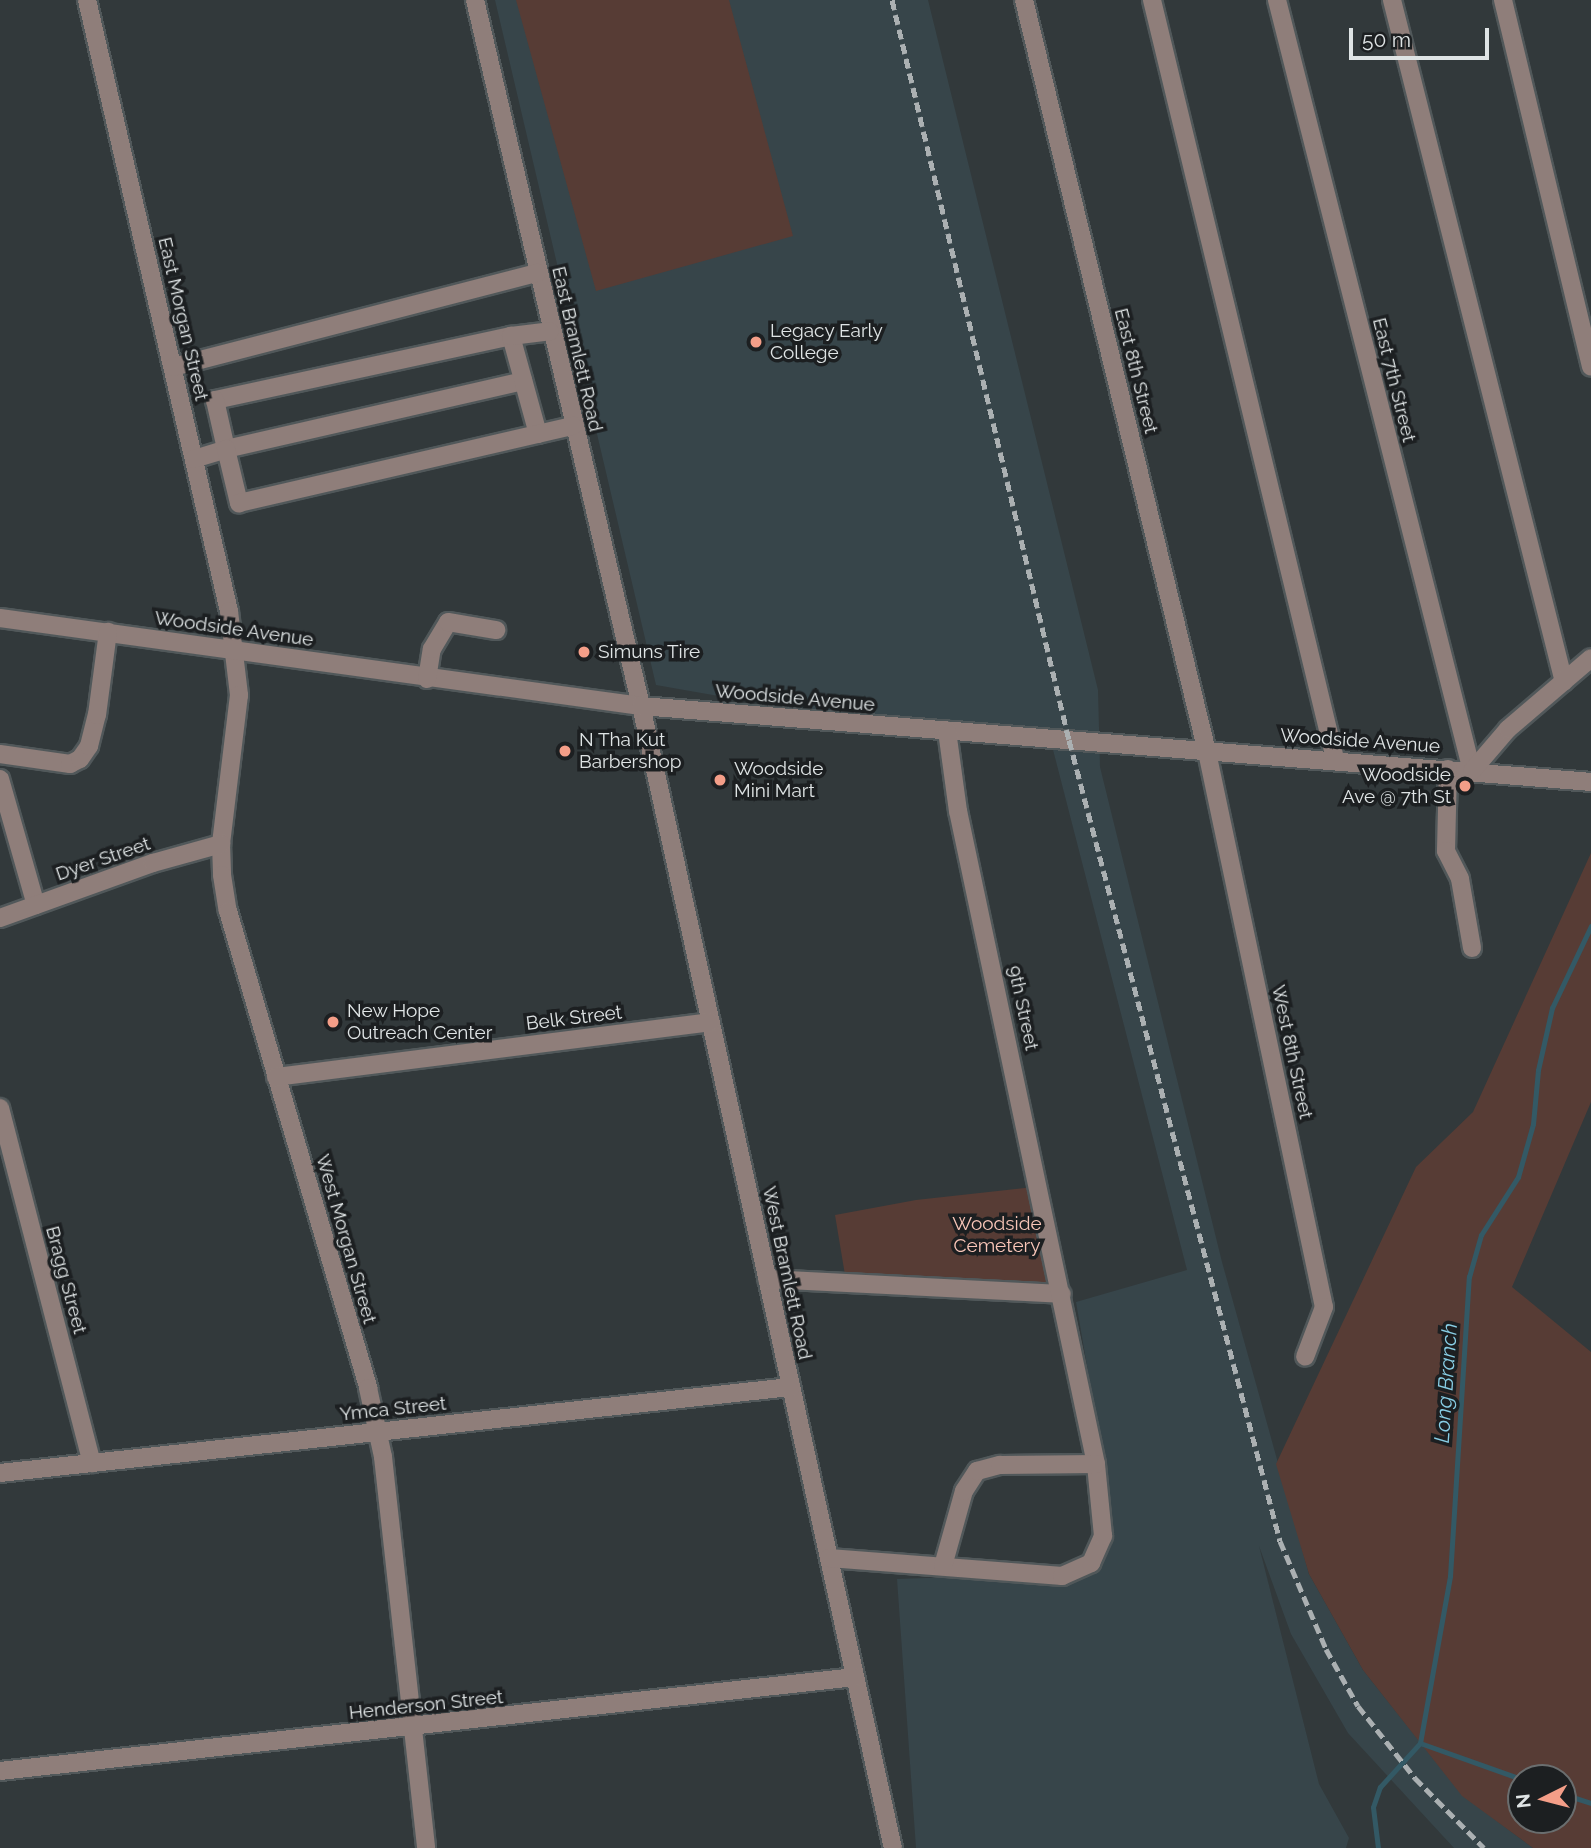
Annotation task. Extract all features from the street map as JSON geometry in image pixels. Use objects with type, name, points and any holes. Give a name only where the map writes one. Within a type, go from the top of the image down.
[{"type":"street","name":"East Morgan Street","points":[[87,0],[222,578],[233,649]]},
{"type":"street","name":"East Bramlett Road","points":[[475,0],[550,331],[641,706]]},
{"type":"street","name":"East 8th Street","points":[[1024,0],[1207,752]]},
{"type":"street","points":[[1152,0],[1335,758]]},
{"type":"street","name":"East 7th Street","points":[[1277,0],[1472,771]]},
{"type":"street","points":[[1392,0],[1564,682]]},
{"type":"street","points":[[1503,0],[1591,367]]},
{"type":"street","points":[[173,367],[537,273]]},
{"type":"street","points":[[550,331],[511,336],[215,400],[239,503],[573,426]]},
{"type":"street","points":[[511,336],[538,434]]},
{"type":"street","points":[[194,458],[523,381]]},
{"type":"street","name":"Woodside Avenue","points":[[0,618],[233,649],[427,680],[641,706],[1207,752],[1335,758],[1591,782]]},
{"type":"street","points":[[427,680],[435,641],[448,622],[496,630]]},
{"type":"street","points":[[0,754],[70,764],[80,759],[89,746],[97,715],[108,632]]},
{"type":"street","name":"West Morgan Street","points":[[233,649],[239,695],[221,844],[228,911],[377,1432],[414,1728],[426,1848]]},
{"type":"street","points":[[1472,771],[1508,729],[1591,658]]},
{"type":"street","name":"West Bramlett Road","points":[[641,706],[893,1848]]},
{"type":"street","name":"9th Street","points":[[830,1558],[1062,1576],[1090,1563],[1103,1536],[1096,1464],[958,811],[947,731]]},
{"type":"street","name":"West 8th Street","points":[[1207,752],[1324,1307],[1305,1357]]},
{"type":"street","points":[[1448,769],[1446,851],[1460,879],[1472,948]]},
{"type":"street","points":[[0,779],[36,905]]},
{"type":"street","name":"Dyer Street","points":[[0,918],[221,844]]},
{"type":"street","name":"Belk Street","points":[[276,1077],[711,1022]]},
{"type":"street","name":"Bragg Street","points":[[0,1108],[92,1463]]},
{"type":"street","points":[[767,1279],[1062,1294]]},
{"type":"street","name":"Ymca Street","points":[[0,1473],[791,1387]]},
{"type":"street","points":[[943,1566],[964,1491],[977,1471],[1000,1465],[1096,1464]]},
{"type":"street","name":"Henderson Street","points":[[0,1771],[414,1728],[855,1677]]},
{"type":"shaded area","points":[[495,0],[928,0],[1098,690],[1100,767],[1222,1262],[1309,1574],[1363,1670],[1462,1795],[1507,1829],[1507,1834],[1514,1834],[1533,1848],[1454,1848],[1348,1733],[1291,1634],[1259,1546],[1319,1784],[1349,1838],[1346,1848],[916,1848],[897,1579],[1098,1572],[1098,1430],[1076,1302],[1187,1270],[1050,738],[878,724],[656,685]]},
{"type":"green space","points":[[516,0],[729,0],[793,236],[596,291]]},
{"type":"green space","points":[[1591,853],[1591,1102],[1512,1287],[1591,1352],[1591,1848],[1533,1848],[1514,1834],[1577,1834],[1577,1764],[1507,1764],[1507,1829],[1462,1796],[1363,1670],[1309,1574],[1276,1464],[1416,1167],[1473,1112]]},
{"type":"green space","name":"Woodside Cemetery","points":[[1033,1187],[1052,1283],[845,1275],[835,1215],[916,1200]]},
{"type":"waterway","name":"Long Branch","points":[[1378,1848],[1373,1807],[1380,1787],[1420,1743],[1450,1576],[1469,1277],[1481,1235],[1518,1177],[1533,1124],[1538,1070],[1552,1008],[1591,926]]},
{"type":"waterway","points":[[1420,1743],[1507,1774]]},
{"type":"waterway","points":[[1577,1798],[1591,1803]]},
{"type":"railway","points":[[892,0],[1069,740],[1280,1541],[1326,1649],[1358,1706],[1415,1778],[1484,1848]]},
{"type":"place","name":"Legacy Early College","points":[[756,342]]},
{"type":"place","name":"Simuns Tire","points":[[584,652]]},
{"type":"place","name":"N Tha Kut Barbershop","points":[[565,751]]},
{"type":"place","name":"Woodside Mini Mart","points":[[720,780]]},
{"type":"place","name":"Woodside Ave @ 7th St","points":[[1465,786]]},
{"type":"place","name":"New Hope Outreach Center","points":[[333,1022]]}]
